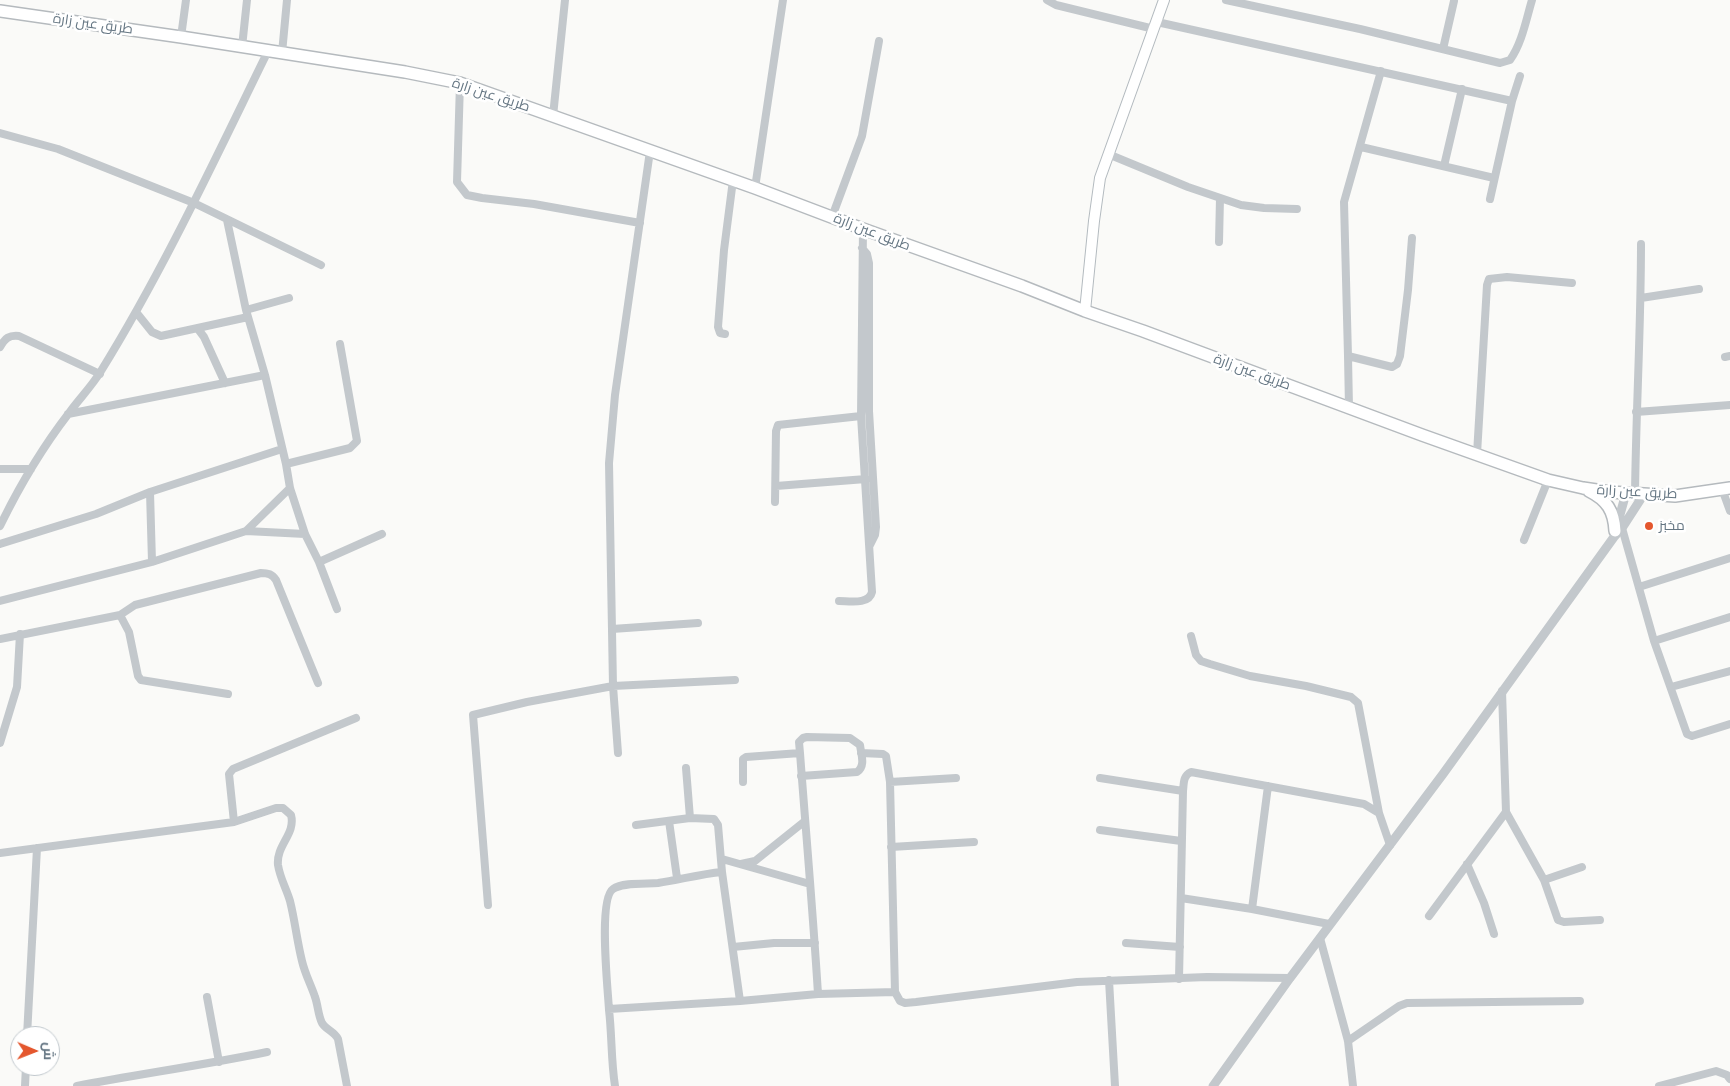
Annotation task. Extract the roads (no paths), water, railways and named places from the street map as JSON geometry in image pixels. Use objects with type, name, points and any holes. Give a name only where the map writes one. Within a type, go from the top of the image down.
[{"type":"main road","points":[[1085,311],[1100,178],[1164,0]]},
{"type":"main road","name":"طريق عين زارة","points":[[0,11],[405,72],[460,83],[755,188],[1548,480],[1583,488],[1675,496],[1726,488]]},
{"type":"main road","points":[[1583,488],[1591,491],[1608,504],[1613,514],[1617,532]]},
{"type":"street","points":[[181,37],[186,0]]},
{"type":"street","points":[[242,47],[248,0]]},
{"type":"street","points":[[282,53],[288,0]]},
{"type":"street","points":[[553,116],[565,0]]},
{"type":"street","points":[[755,188],[783,0]]},
{"type":"street","points":[[1047,0],[1056,5],[1381,71],[1512,100]]},
{"type":"street","points":[[1226,0],[1444,48],[1500,63],[1510,60],[1519,46],[1532,0]]},
{"type":"street","points":[[1444,48],[1454,0]]},
{"type":"street","points":[[832,217],[862,136],[879,41]]},
{"type":"street","points":[[0,526],[31,469],[68,414],[100,374],[136,312],[194,203],[268,52]]},
{"type":"street","points":[[1350,408],[1344,202],[1381,71]]},
{"type":"street","points":[[1490,199],[1512,100],[1520,76]]},
{"type":"street","points":[[460,83],[457,182],[467,195],[640,222]]},
{"type":"street","points":[[1444,166],[1462,88]]},
{"type":"street","points":[[0,133],[58,149],[194,203],[321,265]]},
{"type":"street","points":[[1361,147],[1494,178]]},
{"type":"street","points":[[618,753],[613,686],[609,463],[611,426],[650,151]]},
{"type":"street","points":[[1108,154],[1188,188],[1220,198],[1252,207],[1297,209]]},
{"type":"street","points":[[725,334],[720,333],[718,327],[732,180]]},
{"type":"street","points":[[1219,242],[1220,198]]},
{"type":"street","points":[[227,220],[247,314],[265,375],[290,488],[305,534],[319,562],[337,609]]},
{"type":"street","points":[[839,601],[866,601],[871,597],[862,416],[863,229]]},
{"type":"street","points":[[1348,356],[1392,367],[1397,364],[1402,344],[1412,238]]},
{"type":"street","points":[[1214,1086],[1329,924],[1390,845],[1617,532],[1635,494],[1641,244]]},
{"type":"street","points":[[862,248],[867,254],[869,263],[869,411],[876,528],[870,547]]},
{"type":"street","points":[[1476,454],[1487,285],[1489,279],[1507,277],[1572,283]]},
{"type":"street","points":[[1641,298],[1699,289]]},
{"type":"street","points":[[136,312],[152,332],[161,336],[198,329],[247,314],[289,298]]},
{"type":"street","points":[[198,329],[204,337],[225,383]]},
{"type":"street","points":[[0,347],[6,338],[19,336],[100,374]]},
{"type":"street","points":[[286,464],[350,448],[357,442],[340,344]]},
{"type":"street","points":[[68,414],[265,375]]},
{"type":"street","points":[[1636,412],[1730,405]]},
{"type":"street","points":[[774,502],[776,486],[776,431],[778,425],[862,416]]},
{"type":"street","points":[[0,544],[96,514],[150,492],[282,449]]},
{"type":"street","points":[[0,469],[31,469]]},
{"type":"street","points":[[776,486],[866,479]]},
{"type":"street","points":[[1524,540],[1548,480]]},
{"type":"street","points":[[246,531],[290,488]]},
{"type":"street","points":[[1726,488],[1730,511]]},
{"type":"street","points":[[150,492],[152,562]]},
{"type":"street","points":[[1635,494],[1617,532],[1639,587],[1654,641],[1688,736],[1730,724]]},
{"type":"street","points":[[0,601],[152,562],[246,531],[305,534]]},
{"type":"street","points":[[319,562],[382,534]]},
{"type":"street","points":[[1639,587],[1730,558]]},
{"type":"street","points":[[0,639],[120,615],[135,605],[267,573],[276,580],[318,683]]},
{"type":"street","points":[[120,615],[129,632],[138,676],[141,680],[228,694]]},
{"type":"street","points":[[1654,641],[1730,618]]},
{"type":"street","points":[[612,629],[698,623]]},
{"type":"street","points":[[0,743],[17,687],[20,634]]},
{"type":"street","points":[[1191,636],[1196,655],[1201,660],[1210,664],[1250,676],[1306,686],[1351,697],[1358,703],[1379,813],[1390,845]]},
{"type":"street","points":[[1671,688],[1730,671]]},
{"type":"street","points":[[488,905],[474,716],[527,702],[613,686],[735,680]]},
{"type":"street","points":[[1502,691],[1506,812],[1544,880],[1558,920],[1564,922],[1600,920]]},
{"type":"street","points":[[234,822],[229,774],[233,769],[356,718]]},
{"type":"street","points":[[802,776],[857,772],[861,770],[863,765],[860,745],[850,738],[807,737],[803,738],[800,742],[800,753],[818,994]]},
{"type":"street","points":[[743,782],[742,762],[746,757],[800,753]]},
{"type":"street","points":[[861,753],[883,754],[886,756],[890,782],[895,992],[900,1001],[916,1002],[1037,986],[1109,980],[1290,978]]},
{"type":"street","points":[[686,768],[690,818]]},
{"type":"street","points":[[1179,979],[1181,841],[1184,778],[1187,774],[1192,772],[1364,804],[1379,813]]},
{"type":"street","points":[[890,782],[956,778]]},
{"type":"street","points":[[1100,778],[1183,791]]},
{"type":"street","points":[[1252,909],[1268,786]]},
{"type":"street","points":[[0,853],[234,822],[276,808],[284,808],[291,815],[292,828],[282,844],[278,859],[281,879],[290,901],[301,959],[321,1021],[338,1039],[347,1086]]},
{"type":"street","points":[[1429,916],[1506,812]]},
{"type":"street","points":[[636,825],[690,818],[714,819],[718,825],[722,872],[740,1000]]},
{"type":"street","points":[[669,821],[678,878]]},
{"type":"street","points":[[741,864],[754,861],[805,821]]},
{"type":"street","points":[[1100,830],[1181,841]]},
{"type":"street","points":[[891,847],[974,842]]},
{"type":"street","points":[[28,1026],[37,848]]},
{"type":"street","points":[[722,859],[810,884]]},
{"type":"street","points":[[1467,864],[1484,903],[1494,934]]},
{"type":"street","points":[[1544,880],[1582,867]]},
{"type":"street","points":[[615,1086],[605,962],[606,904],[610,891],[615,887],[722,872]]},
{"type":"street","points":[[1181,898],[1329,924]]},
{"type":"street","points":[[1320,938],[1348,1042],[1353,1086]]},
{"type":"street","points":[[733,947],[774,943],[815,943]]},
{"type":"street","points":[[1126,943],[1180,947]]},
{"type":"street","points":[[1109,980],[1115,1086]]},
{"type":"street","points":[[609,1009],[818,994],[895,992]]},
{"type":"street","points":[[207,998],[219,1062]]},
{"type":"street","points":[[1348,1042],[1399,1006],[1407,1003],[1580,1002]]},
{"type":"street","points":[[76,1086],[267,1052]]},
{"type":"street","points":[[1659,1086],[1716,1071],[1727,1075],[1730,1079]]},
{"type":"place","name":"مخبز","points":[[1649,526]]}]
